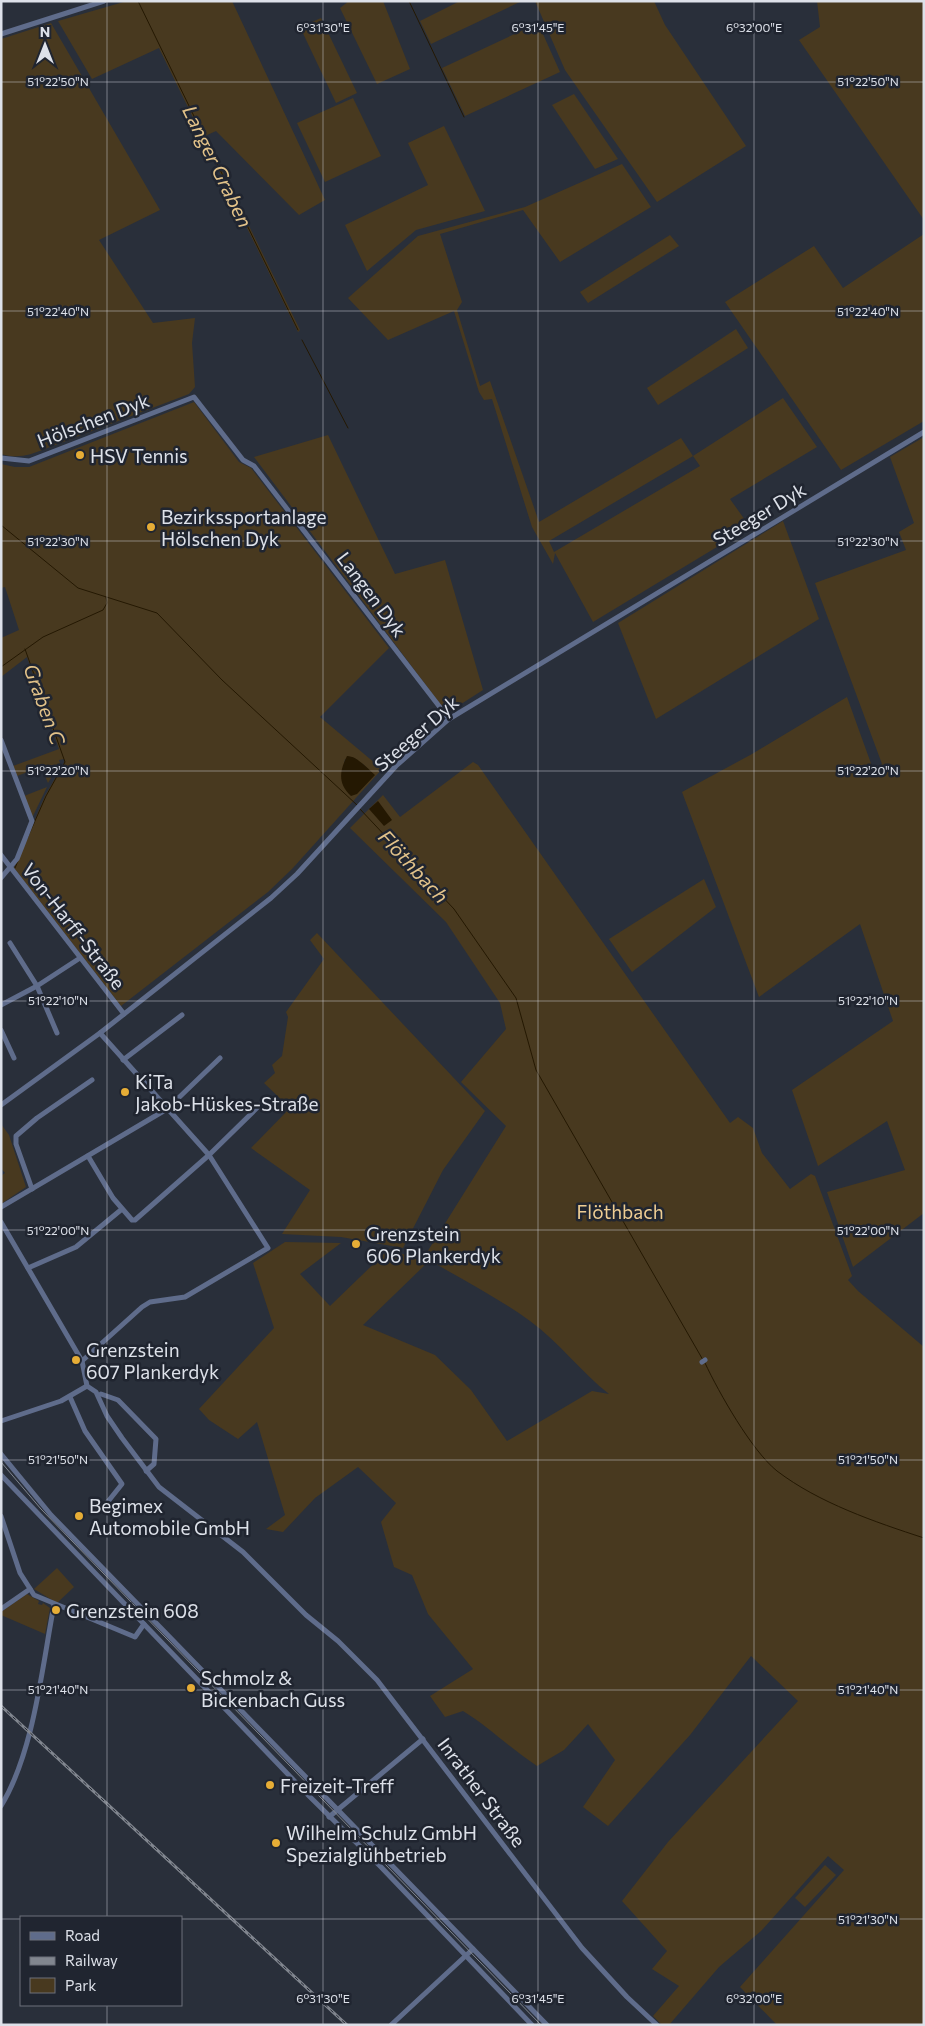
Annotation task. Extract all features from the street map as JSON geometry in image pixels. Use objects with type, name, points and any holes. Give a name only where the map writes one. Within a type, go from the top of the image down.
[{"type":"street","points":[[1,34],[104,1]]},
{"type":"street","name":"Hölschen Dyk","points":[[1,458],[29,461],[194,397]]},
{"type":"street","name":"Langen Dyk","points":[[194,397],[243,460],[254,466],[449,719]]},
{"type":"street","name":"Steeger Dyk","points":[[1,1105],[100,1033],[271,898],[297,874],[396,766],[449,719],[924,432]]},
{"type":"street","points":[[1,740],[32,822],[11,868],[1,878]]},
{"type":"street","name":"Von-Harff-Straße","points":[[1,856],[124,1014]]},
{"type":"street","points":[[10,943],[37,986],[57,1033]]},
{"type":"street","points":[[1,1005],[37,986],[80,958]]},
{"type":"street","points":[[123,1060],[182,1015]]},
{"type":"street","points":[[1,1030],[14,1058]]},
{"type":"street","points":[[82,1361],[142,1306],[150,1302],[185,1297],[268,1248],[209,1155],[100,1033]]},
{"type":"street","points":[[1,1207],[167,1109],[220,1058]]},
{"type":"street","points":[[32,1189],[16,1144],[16,1136],[37,1118],[92,1080]]},
{"type":"street","points":[[88,1156],[104,1184],[122,1209],[132,1220],[135,1220],[209,1155],[262,1103]]},
{"type":"street","points":[[28,1268],[76,1247],[122,1209]]},
{"type":"street","points":[[1,1222],[82,1361],[87,1386],[98,1393],[118,1400],[156,1439],[154,1464],[146,1471]]},
{"type":"street","points":[[1,1421],[32,1412],[70,1397],[87,1386]]},
{"type":"street","name":"Inrather Straße","points":[[98,1393],[107,1416],[159,1487],[243,1552],[274,1585],[377,1680],[582,1948],[627,1997],[658,2025]]},
{"type":"street","points":[[70,1397],[85,1431],[122,1484],[106,1504]]},
{"type":"street","points":[[1,1454],[55,1519],[547,2025]]},
{"type":"street","points":[[10,1466],[1,1474],[329,1817],[381,1867],[532,2025]]},
{"type":"street","points":[[1,1516],[12,1555],[34,1595],[135,1638],[144,1624]]},
{"type":"street","points":[[1,1609],[30,1589]]},
{"type":"street","points":[[1,1806],[18,1773],[29,1732],[54,1605]]},
{"type":"street","points":[[329,1817],[423,1739]]},
{"type":"street","points":[[390,2025],[473,1949]]},
{"type":"street","points":[[521,2025],[526,2019]]},
{"type":"green space","points":[[127,1],[232,1],[325,200],[299,215],[216,131],[205,136],[300,330],[298,332],[159,48],[92,79],[58,21]]},
{"type":"green space","points":[[349,1],[383,1],[410,69],[377,84],[340,8]]},
{"type":"green space","points":[[460,1],[522,1],[431,44],[420,21]]},
{"type":"green space","points":[[535,1],[654,1],[665,25],[746,146],[657,202],[565,70]]},
{"type":"green space","points":[[817,1],[924,1],[924,220],[799,40],[820,27]]},
{"type":"green space","points":[[321,18],[357,93],[336,103],[300,27]]},
{"type":"green space","points":[[51,23],[160,210],[99,240],[153,323],[195,318],[192,343],[195,387],[189,394],[40,451],[24,456],[13,456],[1,454],[1,39]]},
{"type":"green space","points":[[538,23],[560,72],[465,116],[442,68]]},
{"type":"green space","points":[[574,94],[618,159],[595,169],[552,105]]},
{"type":"green space","points":[[353,98],[381,156],[325,182],[297,123]]},
{"type":"green space","points":[[444,126],[485,211],[416,230],[367,271],[345,225],[428,185],[408,143]]},
{"type":"green space","points":[[622,164],[651,207],[560,262],[523,210],[440,234],[462,302],[457,310],[480,386],[490,381],[539,522],[681,438],[693,456],[783,398],[817,447],[730,499],[750,527],[593,622],[555,553],[553,564],[532,527],[492,399],[484,400],[479,392],[454,311],[388,340],[348,298],[418,236],[525,207]],"holes":[[[693,456],[700,466],[554,552],[549,541]]]},
{"type":"green space","points":[[924,234],[924,421],[841,470],[725,302],[814,246],[843,288]]},
{"type":"green space","points":[[670,235],[679,246],[588,303],[580,292]]},
{"type":"green space","points":[[736,329],[748,348],[658,405],[647,388]]},
{"type":"green space","points":[[194,402],[239,462],[251,468],[389,648],[320,717],[382,769],[292,869],[268,892],[121,1006],[14,868],[45,796],[65,761],[64,759],[59,760],[60,763],[48,783],[41,767],[17,776],[13,766],[59,749],[27,657],[1,677],[1,638],[19,630],[5,587],[1,588],[1,464],[29,467]],"holes":[[[345,759],[363,764],[374,775],[357,793],[352,795],[344,765]]]},
{"type":"green space","points":[[328,435],[395,574],[445,560],[483,690],[447,713],[254,457]]},
{"type":"green space","points":[[924,437],[924,1213],[853,1267],[827,1192],[905,1170],[887,1121],[818,1166],[792,1090],[893,1021],[860,924],[759,997],[682,792],[752,754],[847,697],[873,769],[882,764],[815,583],[906,550],[899,532],[914,523],[890,457]]},
{"type":"green space","points":[[783,521],[819,619],[656,719],[618,623]]},
{"type":"green space","points":[[473,762],[478,765],[730,1123],[738,1117],[753,1128],[762,1153],[790,1189],[811,1174],[815,1176],[852,1276],[848,1280],[858,1291],[924,1347],[924,2025],[777,2025],[740,1987],[844,1870],[828,1856],[761,1931],[719,1967],[669,2025],[662,2025],[653,2016],[679,1986],[652,1969],[667,1951],[622,1901],[668,1842],[798,1701],[751,1656],[690,1735],[608,1826],[583,1807],[615,1760],[588,1724],[564,1750],[537,1766],[463,1711],[445,1717],[430,1696],[473,1669],[428,1614],[412,1575],[394,1567],[381,1522],[396,1503],[358,1467],[315,1498],[283,1532],[266,1529],[285,1515],[257,1422],[238,1439],[209,1420],[199,1409],[274,1328],[253,1263],[285,1242],[341,1243],[300,1274],[330,1306],[388,1250],[410,1256],[426,1264],[363,1325],[435,1355],[471,1390],[507,1441],[592,1391],[609,1394],[541,1329],[491,1296],[424,1257],[506,1126],[461,1082],[506,1029],[500,1003],[446,922],[350,828],[383,795],[400,817]]},
{"type":"green space","points":[[47,787],[32,818],[24,796]]},
{"type":"green space","points":[[704,879],[716,907],[632,972],[609,939]]},
{"type":"green space","points":[[317,933],[485,1111],[443,1170],[403,1248],[341,1237],[282,1234],[310,1190],[251,1148],[290,1108],[264,1083],[275,1073],[272,1065],[282,1056],[288,1017],[286,1012],[324,959],[310,940]]},
{"type":"green space","points":[[1,1124],[9,1135],[26,1187],[1,1204],[1,1176],[5,1173],[1,1168]]},
{"type":"green space","points":[[57,1568],[74,1587],[57,1603],[34,1589]]},
{"type":"green space","points":[[27,1594],[39,1601],[38,1604],[42,1605],[43,1603],[50,1608],[45,1634],[1,1615],[1,1612]]},
{"type":"green space","points":[[825,1865],[836,1875],[805,1907],[795,1898]]},
{"type":"shaded area","points":[[347,756],[358,760],[375,775],[357,794],[351,796],[343,786],[341,776]]},
{"type":"shaded area","points":[[378,801],[392,820],[384,826],[369,809]]},
{"type":"waterway","name":"Langer Graben","points":[[138,1],[298,330]]},
{"type":"waterway","points":[[409,1],[464,117]]},
{"type":"waterway","name":"Langer Graben","points":[[302,340],[348,428]]},
{"type":"waterway","name":"Flöthbach","points":[[1,525],[78,588],[157,613],[222,680],[357,805]]},
{"type":"waterway","points":[[1,667],[43,637],[103,610],[107,603],[106,597]]},
{"type":"waterway","name":"Graben C","points":[[25,649],[65,762],[46,796],[27,839]]},
{"type":"waterway","name":"Flöthbach","points":[[359,808],[454,909],[516,998],[536,1070],[703,1360]]},
{"type":"waterway","name":"Graben C","points":[[15,868],[18,861]]},
{"type":"waterway","name":"Flöthbach","points":[[705,1363],[727,1405],[747,1436],[767,1462],[777,1471],[829,1502],[924,1538]]},
{"type":"tram line","points":[[1,1462],[41,1509],[541,2025]]},
{"type":"railway","points":[[1,1706],[347,2025]]},
{"type":"place","name":"HSV Tennis","points":[[80,455]]},
{"type":"place","name":"Bezirkssportanlage Hölschen Dyk","points":[[151,527]]},
{"type":"place","name":"KiTa Jakob-Hüskes-Straße","points":[[125,1092]]},
{"type":"place","name":"Grenzstein 606 Plankerdyk","points":[[356,1244]]},
{"type":"place","name":"Grenzstein 607 Plankerdyk","points":[[76,1360]]},
{"type":"place","name":"Begimex Automobile GmbH","points":[[79,1516]]},
{"type":"place","name":"Grenzstein 608","points":[[56,1610]]},
{"type":"place","name":"Schmolz & Bickenbach Guss","points":[[191,1688]]},
{"type":"place","name":"Freizeit-Treff","points":[[270,1785]]},
{"type":"place","name":"Wilhelm Schulz GmbH Spezialglühbetrieb","points":[[276,1843]]}]
